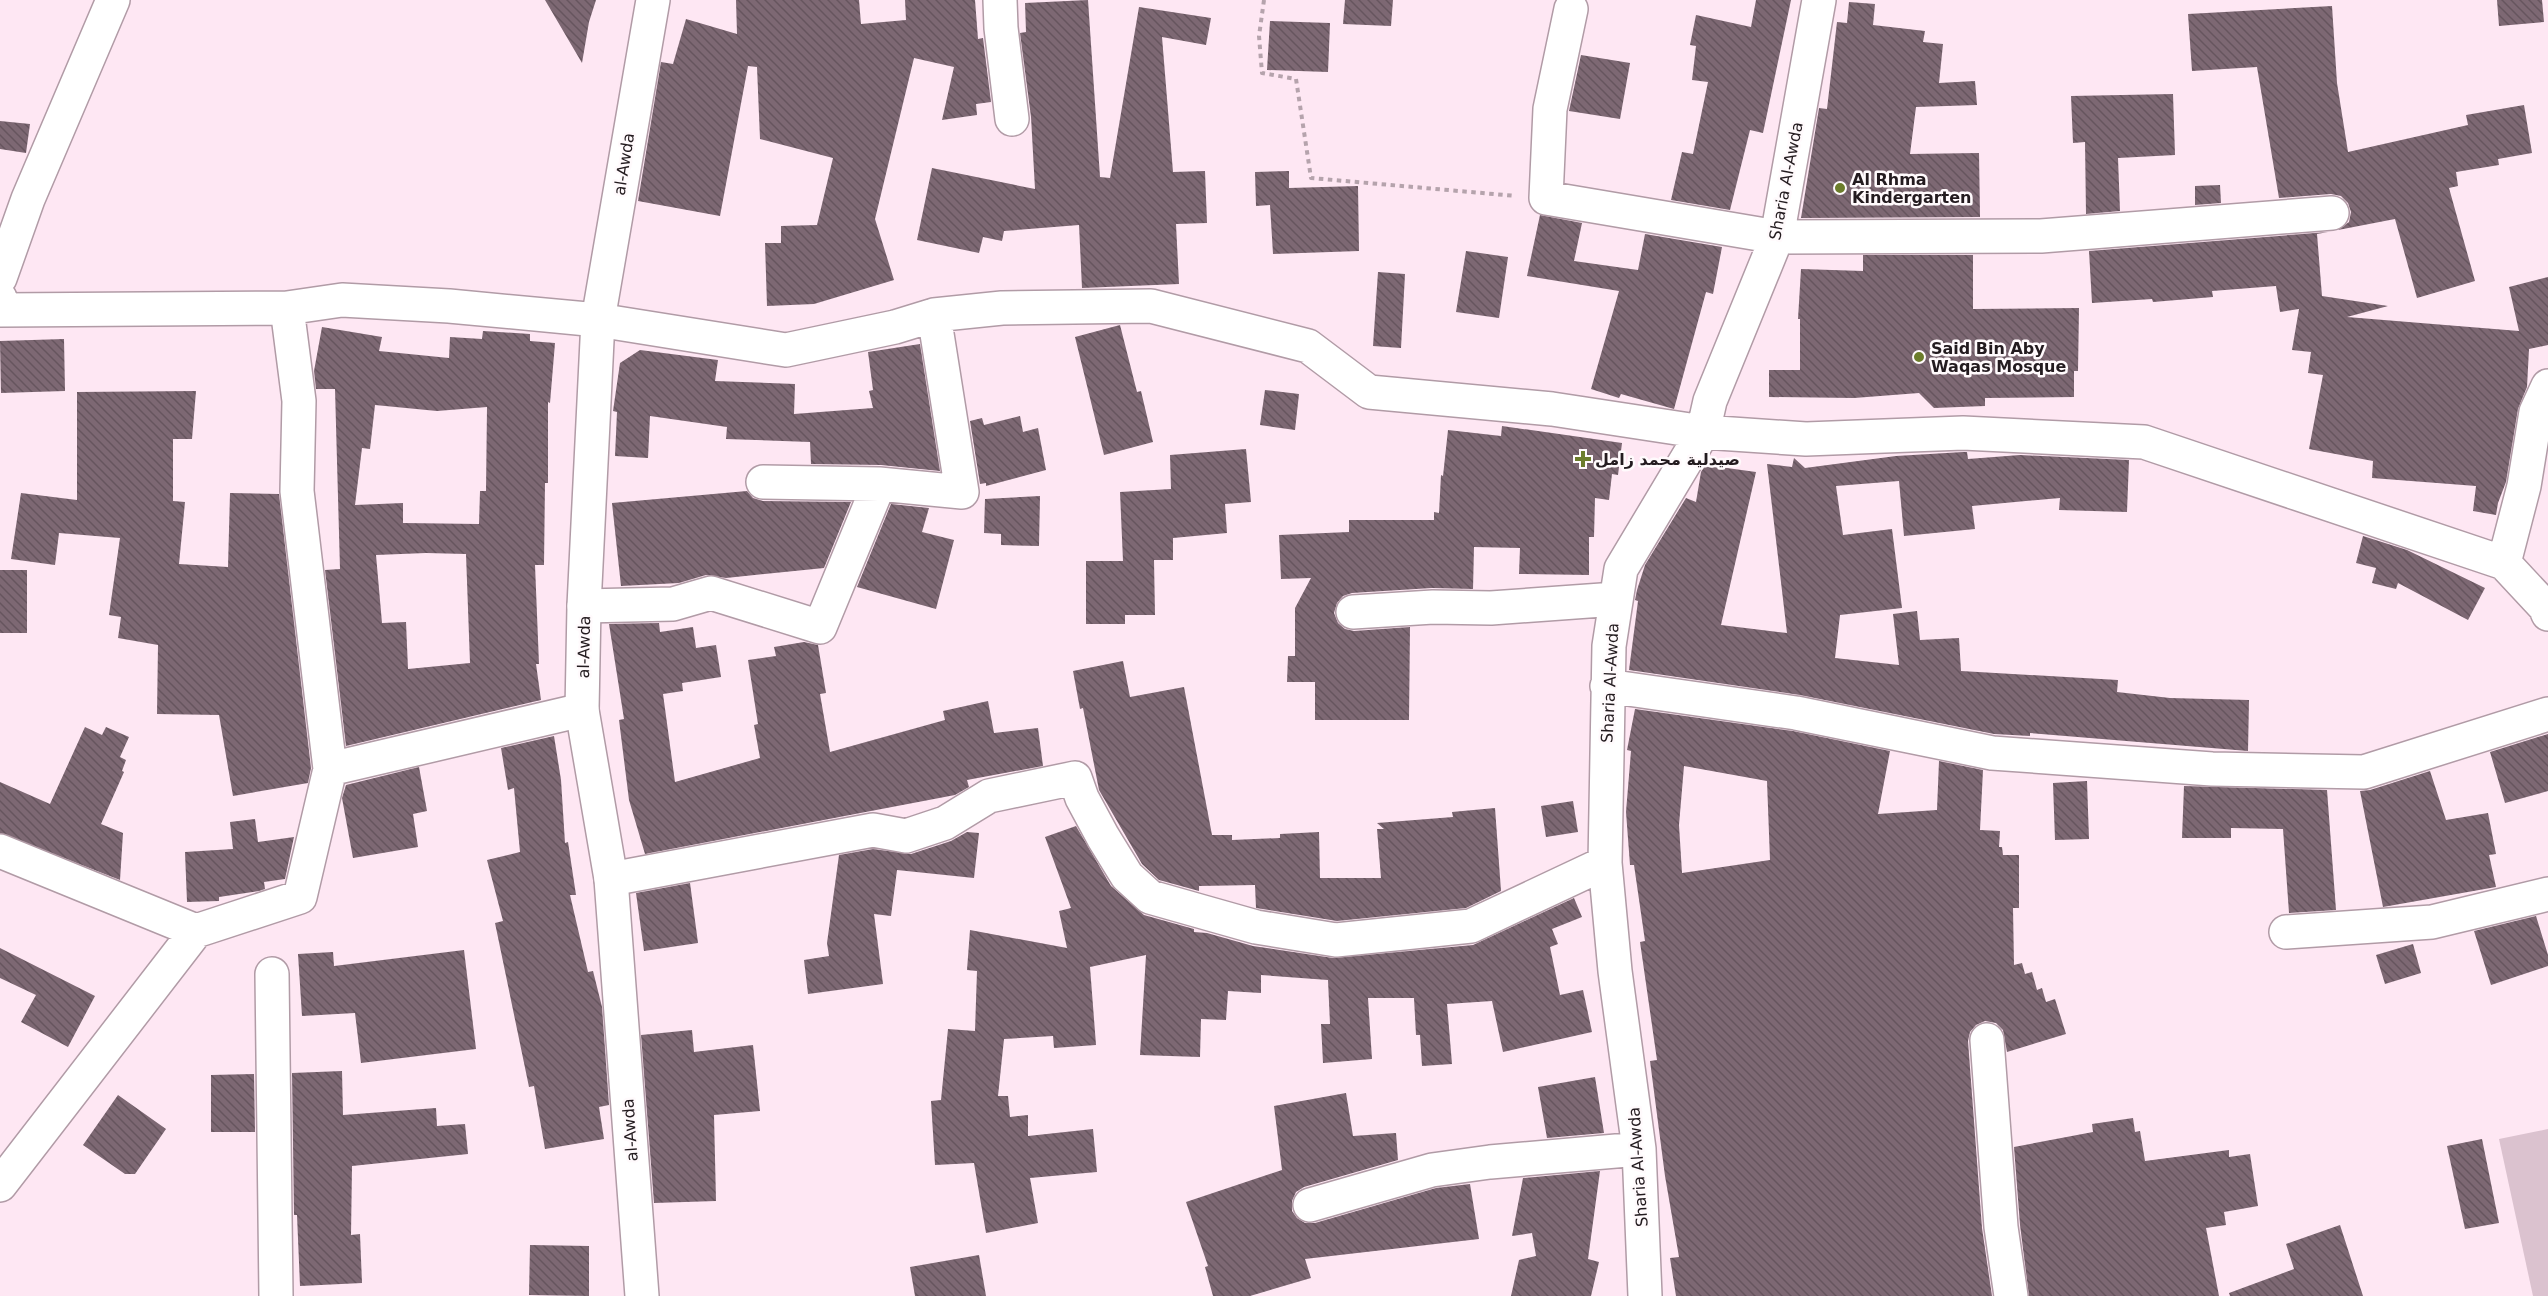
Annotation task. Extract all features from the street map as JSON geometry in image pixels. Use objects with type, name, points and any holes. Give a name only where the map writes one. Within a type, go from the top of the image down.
[{"type":"street","points":[[113,0],[28,199],[0,299],[287,308],[342,300],[449,306],[598,320],[786,350],[895,327],[934,315],[1002,308],[1151,306],[1308,346],[1369,392],[1552,409],[1702,432],[1806,439],[1963,433],[2144,442],[2505,562],[2547,609]]},
{"type":"street","name":"al-Awda","points":[[642,1296],[611,879],[582,710],[584,606],[598,320],[653,0]]},
{"type":"street","points":[[1000,0],[1001,28],[1012,119]]},
{"type":"street","name":"Sharia Al-Awda","points":[[1645,1296],[1640,1149],[1615,971],[1605,863],[1609,646],[1621,569],[1702,432],[1710,401],[1777,237],[1819,0]]},
{"type":"street","points":[[1570,9],[1550,109],[1546,198],[1777,237],[2041,236],[2332,213]]},
{"type":"street","points":[[0,1185],[195,931],[300,897],[330,769],[297,491],[299,401],[287,308]]},
{"type":"street","points":[[764,482],[879,484],[962,492],[934,315]]},
{"type":"street","points":[[2505,562],[2524,486],[2536,412],[2548,386]]},
{"type":"street","points":[[584,606],[674,604],[711,593],[820,627],[879,484]]},
{"type":"street","points":[[1353,612],[1432,607],[1491,608],[1616,599]]},
{"type":"street","points":[[1607,686],[1796,713],[1992,753],[2212,769],[2364,772],[2548,714]]},
{"type":"street","points":[[330,769],[582,710]]},
{"type":"street","points":[[611,879],[873,830],[906,836],[945,823],[989,796],[1075,778],[1082,798],[1102,837],[1127,876],[1150,897],[1256,927],[1336,940],[1471,926],[1605,863]]},
{"type":"street","points":[[0,851],[195,931]]},
{"type":"street","points":[[2286,932],[2432,922],[2548,894]]},
{"type":"street","points":[[272,974],[276,1296]]},
{"type":"street","points":[[1987,1040],[2001,1227],[2011,1296]]},
{"type":"street","points":[[1310,1205],[1432,1170],[1490,1162],[1640,1149]]},
{"type":"path","points":[[1264,0],[1259,36],[1262,73],[1296,79],[1311,178],[1546,198]]},
{"type":"shaded area","points":[[2548,1129],[2548,1296],[2533,1296],[2499,1139]]},
{"type":"building","points":[[545,0],[596,0],[589,22],[582,63]]},
{"type":"building","points":[[736,0],[859,0],[861,24],[906,20],[905,0],[975,0],[978,39],[983,38],[991,102],[976,104],[977,115],[942,120],[954,67],[914,58],[875,219],[894,280],[814,304],[767,306],[765,243],[781,243],[781,226],[817,225],[833,158],[760,139],[757,67],[748,66],[720,216],[638,201],[661,62],[673,64],[686,19],[737,34]]},
{"type":"building","points":[[1088,0],[1100,177],[1110,178],[1139,7],[1211,18],[1206,45],[1162,37],[1173,172],[1205,171],[1207,223],[1176,224],[1179,284],[1082,288],[1079,225],[1004,231],[1002,241],[983,237],[979,253],[917,240],[932,168],[1035,189],[1031,117],[1020,33],[1026,32],[1025,3]]},
{"type":"building","points":[[1345,0],[1393,0],[1391,26],[1343,24]]},
{"type":"building","points":[[1756,0],[1791,0],[1763,133],[1750,130],[1730,210],[1671,200],[1682,152],[1693,154],[1708,82],[1692,80],[1696,46],[1690,45],[1696,15],[1751,27]]},
{"type":"building","points":[[2497,0],[2542,0],[2544,22],[2499,26]]},
{"type":"building","points":[[1849,2],[1875,4],[1873,25],[1925,31],[1923,42],[1943,44],[1939,83],[1975,81],[1977,105],[1916,107],[1910,154],[1979,153],[1980,217],[1801,218],[1819,108],[1827,109],[1837,22],[1847,23]]},
{"type":"building","points":[[2332,6],[2337,83],[2348,152],[2468,125],[2466,115],[2524,105],[2532,153],[2498,159],[2499,165],[2456,172],[2458,186],[2449,188],[2475,281],[2417,298],[2395,219],[2338,230],[2349,222],[2351,212],[2348,203],[2341,196],[2331,194],[2279,198],[2257,67],[2192,71],[2188,14]]},
{"type":"building","points":[[1270,21],[1330,23],[1328,72],[1267,70]]},
{"type":"building","points":[[1581,55],[1630,63],[1620,119],[1569,111]]},
{"type":"building","points":[[2173,94],[2175,155],[2118,158],[2120,211],[2086,214],[2085,142],[2073,143],[2071,96]]},
{"type":"building","points":[[0,121],[30,124],[26,153],[0,149]]},
{"type":"building","points":[[1289,171],[1289,188],[1358,186],[1359,251],[1273,254],[1270,205],[1256,206],[1255,172]]},
{"type":"building","points":[[2220,185],[2221,203],[2195,205],[2195,186]]},
{"type":"building","points":[[1540,215],[1582,223],[1574,261],[1638,270],[1645,234],[1722,247],[1713,294],[1706,292],[1674,409],[1621,394],[1619,398],[1591,389],[1619,291],[1527,276]]},
{"type":"building","points":[[2328,232],[2317,234],[2322,296],[2388,306],[2347,317],[2519,331],[2509,287],[2548,277],[2548,345],[2529,349],[2527,387],[2518,409],[2506,482],[2496,515],[2473,511],[2476,486],[2372,478],[2373,461],[2309,449],[2323,375],[2308,373],[2311,352],[2292,350],[2299,309],[2280,312],[2276,286],[2212,291],[2213,297],[2153,302],[2152,299],[2092,303],[2089,251]]},
{"type":"building","points":[[1466,251],[1508,257],[1499,318],[1456,312]]},
{"type":"building","points":[[1863,255],[1973,255],[1973,309],[2079,308],[2078,371],[2074,371],[2074,397],[1985,398],[1985,406],[1934,408],[1919,393],[1854,398],[1769,397],[1769,370],[1800,370],[1800,319],[1798,319],[1801,269],[1863,271]]},
{"type":"building","points":[[1378,272],[1405,274],[1401,348],[1373,346]]},
{"type":"building","points":[[1120,325],[1137,392],[1141,391],[1153,442],[1104,455],[1075,337]]},
{"type":"building","points":[[322,327],[382,337],[379,351],[449,358],[450,337],[482,339],[483,331],[530,334],[530,341],[555,343],[550,403],[548,402],[548,483],[545,483],[544,565],[535,565],[539,664],[536,664],[541,700],[346,746],[325,570],[340,569],[335,389],[316,389],[314,371]],"holes":[[[375,405],[437,411],[487,407],[486,491],[480,491],[479,524],[403,523],[403,503],[355,505],[362,448],[370,449]],[[466,554],[470,663],[408,669],[406,622],[382,623],[376,555]]]},
{"type":"building","points":[[64,339],[65,391],[1,393],[0,341]]},
{"type":"building","points":[[920,344],[940,471],[881,465],[811,464],[810,442],[726,439],[727,427],[650,416],[648,458],[615,456],[617,412],[613,411],[620,363],[640,350],[718,360],[715,381],[795,384],[794,414],[873,408],[869,391],[873,390],[868,352]]},
{"type":"building","points":[[1265,390],[1299,394],[1295,430],[1260,425]]},
{"type":"building","points":[[196,391],[192,439],[173,439],[173,501],[185,502],[179,564],[228,567],[230,493],[279,494],[311,768],[308,783],[233,796],[219,715],[157,714],[158,645],[118,638],[121,617],[109,615],[120,538],[59,533],[55,565],[11,559],[21,493],[77,500],[77,392]]},
{"type":"building","points":[[1020,416],[1023,432],[1038,428],[1046,470],[986,486],[986,483],[980,484],[970,421],[982,418],[984,425]]},
{"type":"building","points":[[1502,426],[1622,443],[1618,475],[1612,474],[1609,500],[1595,498],[1594,537],[1589,537],[1589,575],[1519,574],[1520,548],[1474,547],[1473,589],[1432,588],[1352,593],[1343,596],[1337,603],[1334,613],[1338,623],[1345,629],[1354,631],[1410,627],[1409,720],[1315,720],[1315,682],[1287,682],[1288,656],[1295,656],[1295,608],[1311,578],[1281,579],[1279,535],[1349,532],[1349,520],[1434,520],[1434,512],[1439,513],[1441,475],[1443,476],[1448,430],[1501,436]]},
{"type":"building","points":[[1246,449],[1251,502],[1225,504],[1227,533],[1173,538],[1173,560],[1154,560],[1155,615],[1125,615],[1125,624],[1086,624],[1086,561],[1123,561],[1120,492],[1171,489],[1170,455]]},
{"type":"building","points":[[1967,452],[1968,459],[2020,455],[2129,460],[2127,512],[2059,510],[2060,498],[1972,506],[1975,529],[1904,536],[1899,481],[1836,486],[1843,535],[1892,529],[1902,608],[1840,615],[1835,658],[1899,665],[1893,614],[1917,611],[1920,640],[1959,638],[1961,671],[2118,680],[2117,692],[2170,698],[2249,700],[2248,751],[2030,733],[2030,736],[1994,734],[1800,695],[1629,670],[1638,601],[1635,600],[1645,565],[1686,498],[1696,502],[1701,472],[1705,465],[1756,472],[1721,625],[1787,633],[1767,464],[1792,467],[1794,458],[1805,468],[1896,456]]},
{"type":"building","points":[[747,491],[753,498],[763,501],[851,502],[824,568],[726,578],[706,575],[679,583],[621,586],[612,503]]},
{"type":"building","points":[[1040,496],[1039,546],[1001,545],[1001,534],[984,533],[985,499]]},
{"type":"building","points":[[891,504],[929,508],[922,532],[954,540],[936,609],[857,587]]},
{"type":"building","points":[[2363,536],[2407,550],[2485,588],[2468,620],[2398,583],[2396,589],[2372,583],[2376,568],[2356,563]]},
{"type":"building","points":[[0,570],[27,570],[27,633],[0,633]]},
{"type":"building","points":[[659,623],[660,632],[693,627],[696,648],[716,645],[721,677],[682,683],[683,691],[663,694],[675,782],[760,758],[754,725],[758,724],[748,660],[776,656],[774,647],[804,642],[818,645],[826,693],[820,694],[830,752],[945,720],[943,711],[988,701],[994,733],[1038,728],[1043,766],[967,780],[969,787],[955,795],[645,854],[629,800],[619,720],[624,719],[609,624]]},
{"type":"building","points":[[1123,661],[1130,697],[1184,687],[1212,835],[1232,835],[1232,840],[1280,838],[1280,834],[1319,832],[1320,878],[1381,878],[1377,829],[1384,829],[1377,823],[1453,817],[1452,812],[1495,808],[1501,891],[1466,908],[1337,921],[1256,908],[1255,885],[1199,886],[1199,891],[1159,880],[1142,864],[1099,790],[1083,708],[1080,709],[1073,671]]},
{"type":"building","points":[[1635,709],[1793,731],[1890,751],[1878,814],[1937,810],[1939,761],[1983,770],[1980,830],[2000,831],[1999,847],[2002,847],[2003,855],[2019,855],[2019,908],[2013,908],[2014,965],[2022,963],[2025,974],[2032,972],[2037,990],[2042,988],[2046,1002],[2055,999],[2066,1034],[2007,1052],[2003,1030],[1996,1023],[1985,1021],[1976,1025],[1970,1032],[1968,1041],[1982,1228],[1992,1296],[1676,1296],[1670,1258],[1679,1257],[1665,1176],[1650,1061],[1657,1060],[1640,942],[1645,941],[1634,865],[1630,865],[1626,812],[1631,751],[1627,750]],"holes":[[[1684,766],[1767,781],[1770,860],[1682,873],[1679,825]]]},
{"type":"building","points":[[85,727],[102,735],[106,727],[129,737],[120,757],[126,760],[122,771],[124,772],[101,824],[123,833],[120,880],[0,833],[0,782],[50,804]]},
{"type":"building","points":[[2548,734],[2548,791],[2505,803],[2490,752]]},
{"type":"building","points":[[554,736],[561,780],[565,843],[568,842],[576,895],[570,895],[588,972],[593,971],[602,1007],[609,1105],[599,1107],[604,1139],[545,1149],[534,1086],[529,1087],[495,923],[503,921],[487,860],[520,852],[514,788],[508,790],[501,748]]},
{"type":"building","points":[[419,767],[427,811],[413,814],[418,847],[353,858],[342,798],[346,785]]},
{"type":"building","points":[[2430,771],[2446,820],[2488,813],[2496,854],[2489,855],[2496,887],[2383,907],[2360,791]]},
{"type":"building","points":[[2087,781],[2089,839],[2055,840],[2053,783]]},
{"type":"building","points":[[2184,786],[2327,790],[2336,910],[2289,913],[2283,829],[2231,828],[2231,838],[2182,838]]},
{"type":"building","points":[[1573,801],[1578,832],[1546,837],[1541,806]]},
{"type":"building","points":[[255,819],[258,842],[294,837],[285,879],[264,882],[265,889],[259,891],[219,897],[219,901],[187,902],[185,852],[233,849],[230,822]]},
{"type":"building","points":[[1076,826],[1111,886],[1144,915],[1194,929],[1194,932],[1207,933],[1253,946],[1333,958],[1473,945],[1574,898],[1582,917],[1552,929],[1558,944],[1550,947],[1560,995],[1583,990],[1592,1032],[1503,1052],[1492,1001],[1447,1004],[1452,1064],[1422,1066],[1420,1035],[1416,1035],[1414,998],[1368,998],[1372,1059],[1323,1063],[1321,1024],[1330,1024],[1328,980],[1261,975],[1261,993],[1228,991],[1226,1020],[1201,1019],[1200,1057],[1140,1055],[1146,955],[1090,967],[1096,1045],[1054,1048],[1053,1036],[1004,1039],[998,1096],[1008,1096],[1010,1117],[1028,1115],[1028,1136],[1093,1129],[1097,1172],[1030,1178],[1038,1223],[986,1233],[974,1163],[935,1165],[931,1101],[941,1100],[948,1029],[975,1031],[977,971],[967,970],[970,930],[1067,948],[1059,911],[1071,908],[1045,837]]},
{"type":"building","points":[[967,832],[979,833],[974,878],[897,870],[891,916],[874,914],[883,984],[808,994],[804,960],[829,956],[827,943],[839,855],[873,849],[911,854],[951,841]]},
{"type":"building","points":[[690,883],[698,943],[644,951],[636,893]]},
{"type":"building","points":[[2536,916],[2548,955],[2548,966],[2491,985],[2474,931]]},
{"type":"building","points":[[2413,944],[2421,973],[2385,984],[2376,955]]},
{"type":"building","points":[[0,948],[95,996],[68,1047],[21,1022],[36,995],[0,978]]},
{"type":"building","points":[[464,950],[476,1049],[361,1063],[355,1013],[302,1016],[298,954],[333,952],[334,966]]},
{"type":"building","points":[[692,1030],[694,1052],[753,1045],[760,1111],[714,1115],[716,1201],[654,1203],[641,1035]]},
{"type":"building","points":[[342,1071],[343,1115],[436,1108],[437,1126],[465,1124],[468,1154],[352,1166],[351,1235],[360,1234],[362,1283],[300,1286],[297,1215],[294,1215],[292,1073]]},
{"type":"building","points":[[254,1074],[255,1132],[211,1132],[211,1075]]},
{"type":"building","points":[[1595,1077],[1604,1133],[1547,1138],[1538,1087]]},
{"type":"building","points":[[1346,1093],[1353,1136],[1396,1133],[1398,1160],[1304,1187],[1296,1192],[1292,1201],[1292,1211],[1297,1218],[1305,1223],[1315,1223],[1436,1188],[1470,1184],[1479,1239],[1305,1259],[1311,1278],[1250,1296],[1213,1296],[1205,1267],[1208,1266],[1186,1202],[1282,1170],[1274,1106]]},
{"type":"building","points":[[118,1095],[166,1129],[135,1174],[125,1174],[83,1145]]},
{"type":"building","points":[[2133,1118],[2135,1132],[2140,1131],[2145,1161],[2229,1150],[2229,1157],[2250,1154],[2258,1206],[2224,1212],[2226,1225],[2206,1228],[2219,1296],[2029,1296],[2020,1225],[2014,1147],[2093,1132],[2092,1124]]},
{"type":"building","points":[[2482,1139],[2499,1223],[2465,1229],[2447,1146]]},
{"type":"building","points":[[1600,1171],[1588,1259],[1599,1262],[1591,1296],[1511,1296],[1519,1260],[1536,1256],[1532,1233],[1512,1236],[1523,1178]]},
{"type":"building","points":[[2340,1225],[2363,1296],[2230,1296],[2229,1293],[2294,1269],[2286,1244]]},
{"type":"building","points":[[530,1245],[589,1246],[589,1296],[529,1295]]},
{"type":"building","points":[[979,1255],[986,1296],[915,1296],[910,1267]]},
{"type":"place","name":"Al Rhma Kindergarten","points":[[1840,188]]},
{"type":"place","name":"Said Bin Aby Waqas Mosque","points":[[1919,357]]},
{"type":"place","name":"صيدلية محمد زامل","points":[[1583,459]]}]
